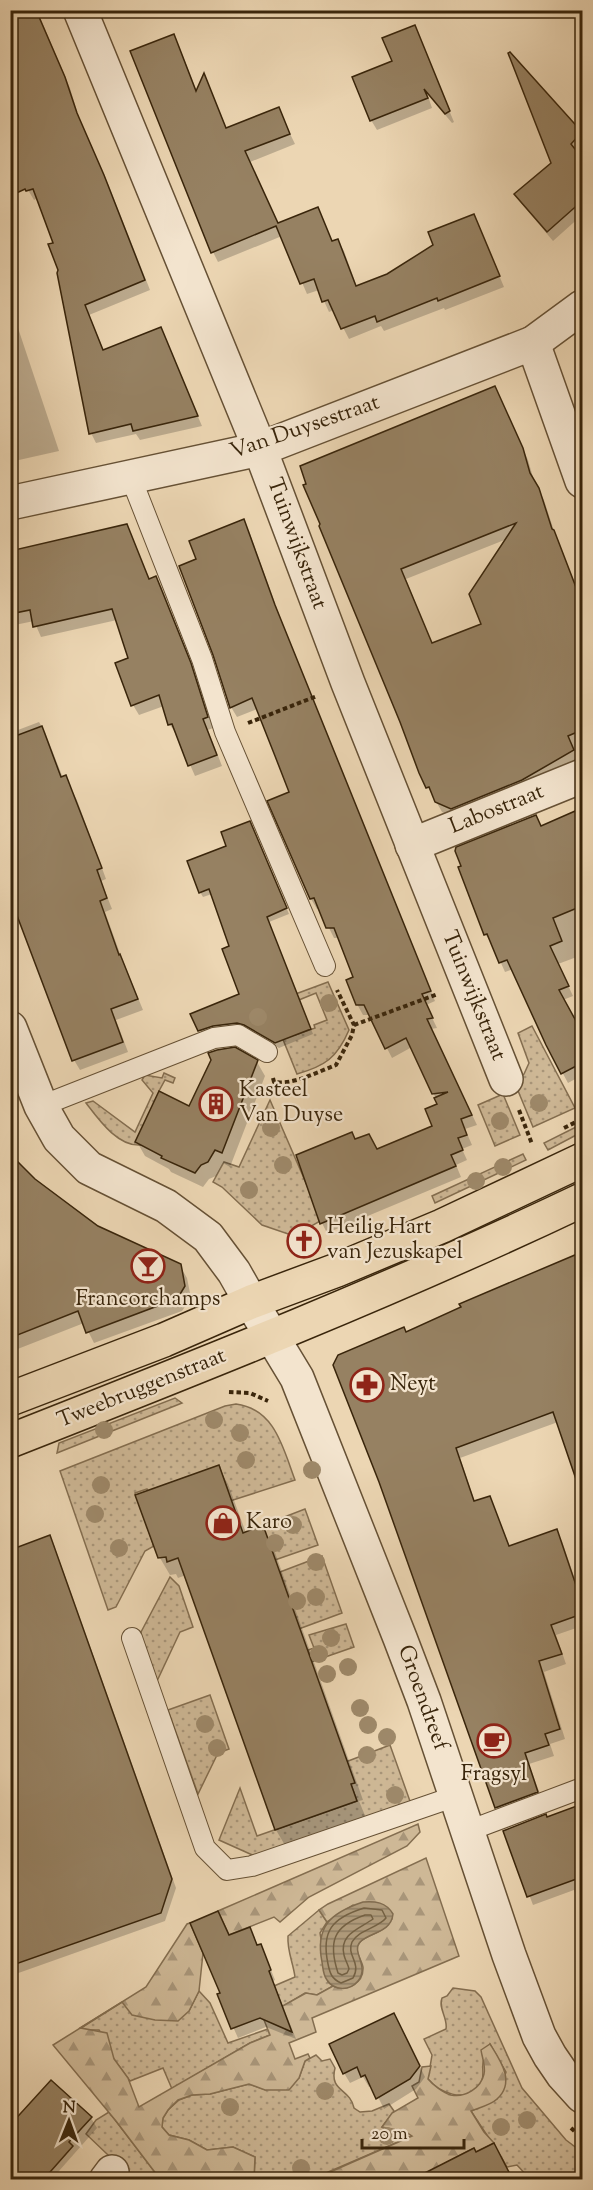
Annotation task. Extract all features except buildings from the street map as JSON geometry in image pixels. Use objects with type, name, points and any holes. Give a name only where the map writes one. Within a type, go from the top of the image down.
[{"type":"main road","name":"Tweebruggenstraat","points":[[10,1399],[337,1270],[442,1226],[582,1160]]},
{"type":"main road","name":"Tweebruggenstraat","points":[[10,1441],[273,1336],[494,1242],[582,1200]]},
{"type":"street","name":"Tuinwijkstraat","points":[[80,10],[260,449],[348,683],[506,1079]]},
{"type":"street","name":"Van Duysestraat","points":[[10,503],[260,449],[533,343],[582,307]]},
{"type":"street","points":[[533,343],[582,481]]},
{"type":"street","name":"Labostraat","points":[[412,845],[582,776]]},
{"type":"street","name":"Groendreef","points":[[10,1028],[41,1106],[59,1138],[89,1168],[166,1206],[208,1237],[234,1272],[297,1378],[424,1701],[509,1955],[539,2036],[563,2076],[582,2096]]},
{"type":"lane","points":[[131,478],[202,659],[225,732],[325,966]]},
{"type":"lane","points":[[41,1106],[214,1038],[238,1035],[267,1052]]},
{"type":"lane","points":[[132,1638],[205,1848],[227,1870],[252,1866],[456,1796]]},
{"type":"lane","points":[[468,1832],[582,1788]]},
{"type":"path","points":[[225,732],[348,683]]},
{"type":"path","points":[[267,1052],[274,1082],[281,1083],[298,1079],[336,1065],[352,1035],[354,1025],[325,966]]},
{"type":"path","points":[[354,1025],[467,983]]},
{"type":"green space","points":[[328,982],[349,1030],[340,1048],[329,1060],[307,1071],[297,1074],[282,1037],[315,1028],[314,1025],[327,1020],[316,993],[272,1011],[236,1016]]},
{"type":"green space","points":[[532,1026],[575,1108],[533,1127],[514,1081],[524,1074],[529,1063],[518,1033]]},
{"type":"green space","points":[[164,1073],[175,1078],[173,1083],[165,1080],[159,1091],[152,1122],[141,1145],[125,1142],[117,1137],[86,1103],[93,1101],[135,1132],[153,1093],[142,1080],[145,1075],[162,1078]]},
{"type":"green space","points":[[503,1094],[520,1135],[495,1146],[478,1105]]},
{"type":"green space","points":[[270,1100],[322,1220],[294,1236],[262,1225],[222,1187],[213,1182],[224,1162],[239,1167]]},
{"type":"green space","points":[[582,1124],[582,1132],[548,1150],[544,1143]]},
{"type":"green space","points":[[523,1154],[526,1160],[435,1203],[432,1196]]},
{"type":"green space","points":[[175,1398],[182,1403],[57,1453],[59,1443]]},
{"type":"green space","points":[[236,1404],[260,1413],[269,1422],[281,1443],[295,1480],[227,1502],[228,1491],[219,1466],[148,1491],[147,1489],[135,1493],[154,1546],[145,1551],[116,1607],[108,1610],[60,1471],[225,1406]]},
{"type":"green space","points":[[305,1509],[318,1545],[272,1561],[263,1526],[253,1529]]},
{"type":"green space","points":[[322,1556],[342,1613],[296,1630],[282,1590],[285,1587],[280,1572]]},
{"type":"green space","points":[[170,1577],[179,1586],[193,1627],[180,1632],[157,1681],[140,1634]]},
{"type":"green space","points":[[346,1624],[354,1647],[308,1663],[306,1659],[309,1655],[308,1650],[314,1648],[309,1635]]},
{"type":"green space","points":[[210,1695],[229,1749],[218,1753],[198,1794],[168,1710]]},
{"type":"green space","points":[[390,1745],[411,1804],[259,1858],[219,1840],[240,1788],[257,1836],[357,1801],[343,1763]]},
{"type":"green space","points":[[418,1824],[420,1832],[407,1846],[309,1897],[280,1922],[274,1917],[229,1935],[218,1911]]},
{"type":"green space","points":[[426,1858],[459,1956],[312,2018],[316,2032],[289,2043],[295,2059],[308,2054],[310,2058],[305,2061],[299,2078],[289,2090],[265,2090],[249,2084],[210,2094],[192,2095],[178,2100],[163,2118],[162,2127],[169,2135],[189,2140],[207,2150],[233,2147],[255,2157],[254,2179],[162,2179],[53,2045],[146,1987],[187,1924],[190,1923],[203,1953],[199,1991],[189,2011],[178,2021],[155,2020],[132,2015],[122,2002],[81,2028],[107,2033],[114,2059],[128,2078],[139,2107],[250,2043],[270,2035],[264,2020],[278,2014],[279,2008],[306,1993],[317,1995],[333,1986],[343,1988],[357,1982],[363,1973],[357,1951],[359,1944],[365,1938],[386,1927],[392,1919],[353,1905],[327,1922],[319,1910]]},
{"type":"green space","points":[[319,1910],[327,1922],[320,1933],[328,1982],[333,1986],[317,1995],[305,1993],[282,2007],[274,1986],[295,1977],[288,1947],[288,1936]]},
{"type":"green space","points":[[453,1988],[475,1991],[481,1997],[522,2088],[566,2140],[582,2152],[582,2164],[568,2180],[530,2179],[517,2165],[507,2167],[471,2111],[497,2099],[506,2072],[490,2044],[484,2061],[482,2080],[473,2091],[459,2095],[452,2094],[445,2092],[428,2079],[432,2055],[424,2039],[446,2029],[441,2002],[442,1998],[447,1996]]},
{"type":"green space","points":[[199,1991],[210,2003],[228,2043],[268,2029],[270,2035],[250,2043],[172,2089],[163,2068],[130,2081],[114,2059],[99,2030],[80,2028],[122,2002],[189,2011]]},
{"type":"green space","points":[[490,2044],[504,2071],[505,2085],[503,2092],[494,2101],[471,2111],[494,2143],[476,2152],[474,2148],[445,2163],[430,2179],[312,2180],[412,2136],[406,2132],[382,2127],[392,2113],[418,2098],[412,2086],[419,2082],[422,2067],[431,2066],[428,2079],[448,2094],[462,2095],[476,2088],[480,2084],[484,2071],[481,2050]]},
{"type":"green space","points":[[316,2055],[322,2061],[330,2059],[335,2068],[335,2082],[352,2102],[354,2108],[360,2112],[372,2111],[389,2104],[394,2111],[382,2127],[406,2132],[412,2136],[312,2179],[254,2180],[255,2157],[233,2147],[207,2150],[189,2140],[169,2135],[162,2127],[163,2118],[168,2110],[179,2100],[192,2095],[210,2094],[249,2084],[266,2090],[299,2078],[305,2061]]},
{"type":"green space","points":[[109,2112],[162,2179],[124,2179],[128,2174],[86,2134],[96,2120]]},
{"type":"water","points":[[363,1902],[376,1902],[384,1905],[393,1914],[384,1929],[360,1942],[358,1950],[362,1970],[358,1981],[351,1987],[338,1988],[330,1984],[324,1974],[320,1950],[323,1931],[328,1923],[342,1911]]},
{"type":"place","name":"Kasteel Van Duyse","points":[[216,1104]]},
{"type":"place","name":"Heilig Hart van Jezuskapel","points":[[304,1241]]},
{"type":"place","name":"Francorchamps","points":[[148,1266]]},
{"type":"place","name":"Neyt","points":[[367,1385]]},
{"type":"place","name":"Karo","points":[[223,1523]]},
{"type":"place","name":"Fragsyl","points":[[494,1741]]}]
